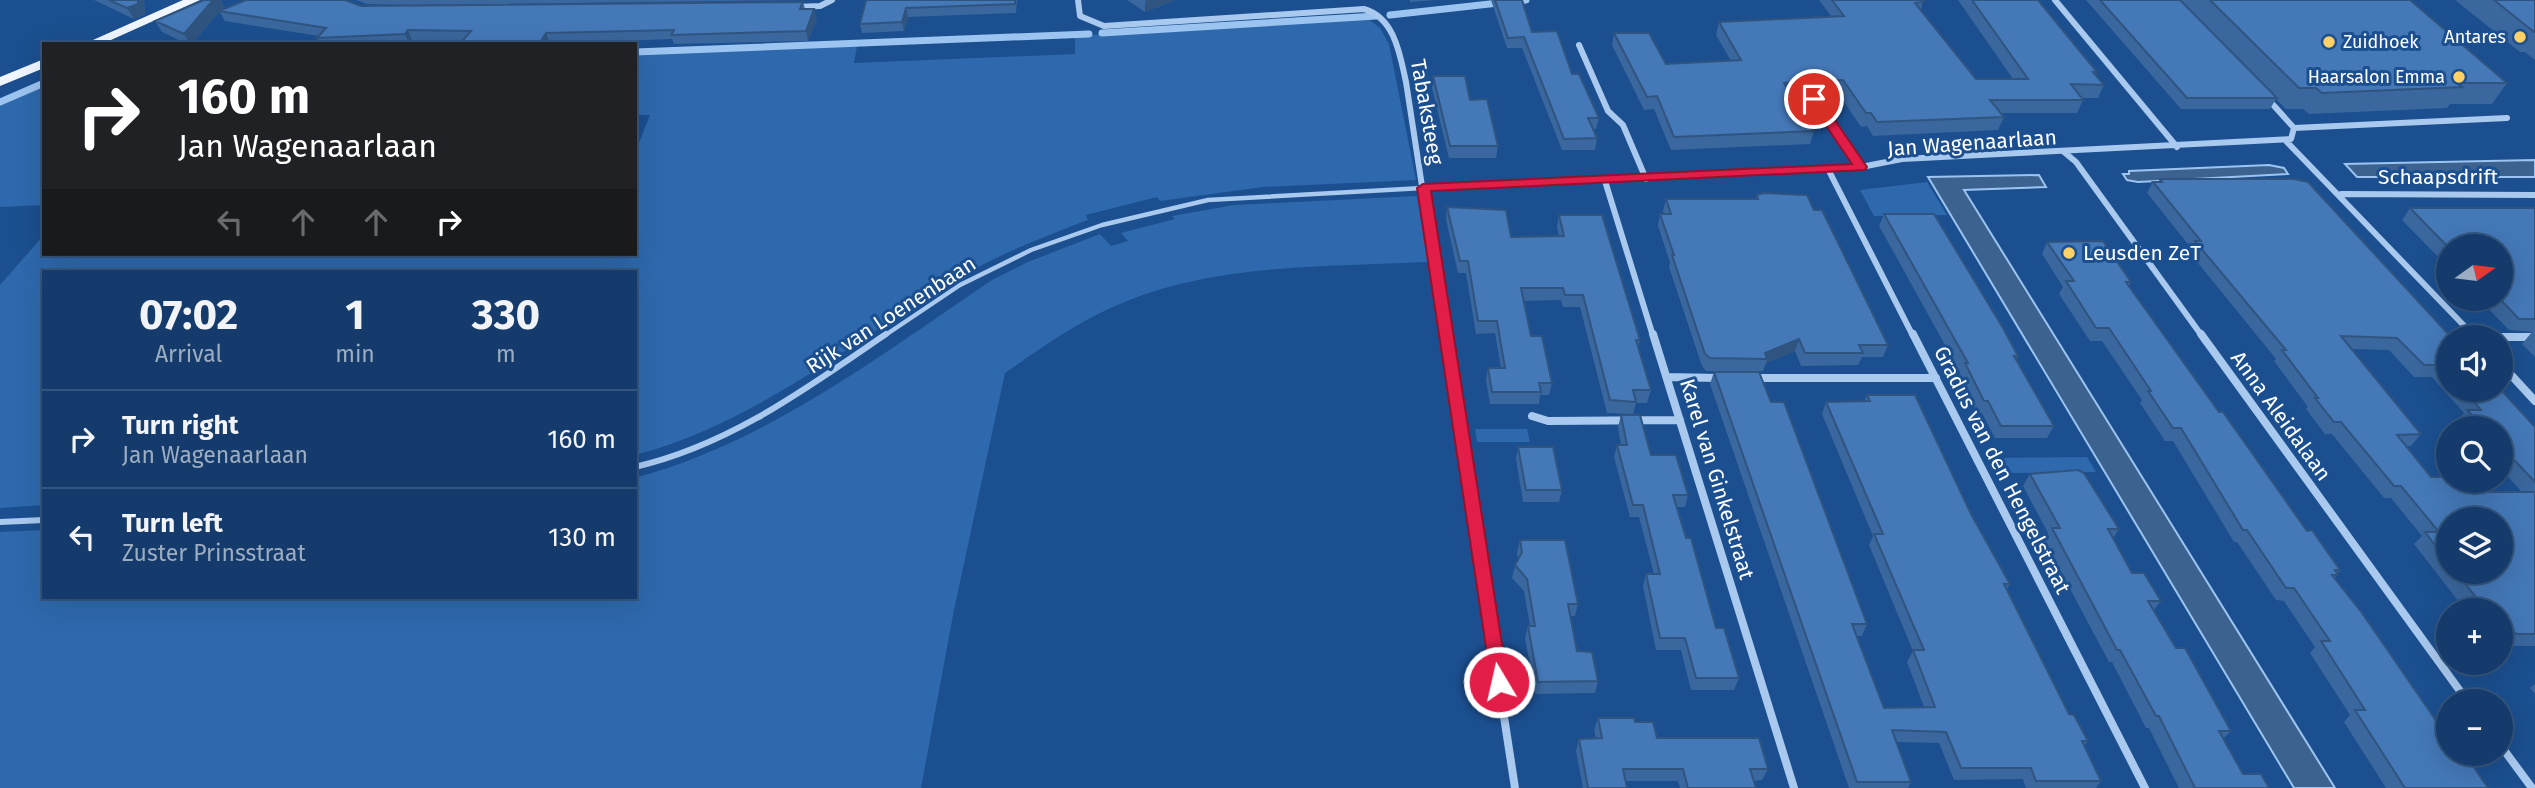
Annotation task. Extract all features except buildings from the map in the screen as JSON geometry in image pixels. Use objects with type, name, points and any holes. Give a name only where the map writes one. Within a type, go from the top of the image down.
[{"type":"main road","points":[[95,42],[194,0]]},
{"type":"main road","points":[[2,79],[42,64]]},
{"type":"street","points":[[781,7],[820,6],[832,0]]},
{"type":"street","name":"Tabaksteeg","points":[[1078,0],[1078,11],[1082,18],[1104,26],[1364,9],[1376,11],[1387,23],[1398,52],[1423,188],[1515,788]]},
{"type":"street","points":[[2055,0],[2177,147]]},
{"type":"street","points":[[1579,45],[1608,111],[1623,125],[1646,179]]},
{"type":"street","points":[[2258,88],[2294,128],[2293,137],[2286,141],[2341,194],[2464,325]]},
{"type":"street","points":[[1814,99],[1861,167]]},
{"type":"street","points":[[2294,128],[2507,118]]},
{"type":"street","name":"Jan Wagenaarlaan","points":[[1423,188],[1646,179],[1861,167],[1902,159],[2286,141]]},
{"type":"street","name":"Anna Aleidalaan","points":[[2064,152],[2076,162],[2459,689]]},
{"type":"street","name":"Gradus van den Hengelstraat","points":[[1828,169],[2145,788]]},
{"type":"street","name":"Karel van Ginkelstraat","points":[[1605,181],[1794,788]]},
{"type":"street","name":"Schaapsdrift","points":[[2341,194],[2535,195]]},
{"type":"street","points":[[2513,337],[2535,337]]},
{"type":"street","points":[[1667,377],[1732,378]]},
{"type":"street","points":[[2513,377],[2535,401]]},
{"type":"street","points":[[1745,378],[1936,378]]},
{"type":"street","points":[[1532,416],[1548,421],[1681,420]]},
{"type":"street","points":[[2513,762],[2532,788]]},
{"type":"lane","name":"Rijk van Loenenbaan","points":[[637,467],[678,457],[773,410],[960,285],[1031,250],[1102,225],[1208,201],[1423,188]]},
{"type":"lane","points":[[0,522],[42,520]]},
{"type":"shaded area","points":[[1367,18],[1380,28],[1389,44],[1416,180],[1263,187],[1160,201],[1157,197],[1086,215],[1088,220],[1016,249],[965,274],[759,404],[678,441],[637,454],[637,270],[42,270],[42,505],[0,508],[0,285],[42,237],[42,256],[637,256],[637,148],[650,115],[637,115],[637,54],[857,46],[854,63],[1075,54],[1075,36]]},
{"type":"shaded area","points":[[42,86],[42,205],[0,207],[0,104]]},
{"type":"shaded area","points":[[2535,160],[2535,177],[2357,177],[2345,164]]},
{"type":"shaded area","points":[[2269,165],[2284,168],[2288,174],[2138,182],[2127,180],[2123,174],[2129,174],[2129,171]]},
{"type":"shaded area","points":[[2039,175],[2046,187],[1964,190],[2335,788],[2294,788],[1928,177]]},
{"type":"shaded area","points":[[1927,182],[1947,215],[1874,216],[1860,190]]},
{"type":"shaded area","points":[[1417,196],[1428,262],[1268,270],[1189,282],[1113,307],[1058,337],[1005,373],[954,610],[921,788],[0,788],[0,532],[42,530],[42,599],[637,599],[637,477],[731,443],[777,420],[864,367],[992,280],[1028,262],[1100,234],[1111,246],[1128,241],[1121,233],[1175,219],[1172,216],[1234,205]]},
{"type":"shaded area","points":[[1475,429],[1527,429],[1530,442],[1477,442]]},
{"type":"shaded area","points":[[2087,457],[2096,472],[1997,473],[1988,458]]},
{"type":"waterway","points":[[1390,15],[1526,0]]},
{"type":"waterway","points":[[1102,33],[1376,16]]},
{"type":"waterway","points":[[637,52],[1089,34]]},
{"type":"waterway","points":[[0,102],[42,84]]},
{"type":"place","name":"Antares","points":[[2520,37]]},
{"type":"place","name":"Zuidhoek","points":[[2329,42]]},
{"type":"place","name":"Haarsalon Emma","points":[[2459,77]]},
{"type":"place","name":"Leusden ZeT","points":[[2069,253]]},
{"type":"route","points":[[1499,682],[1423,188],[1861,167],[1814,99]]}]
